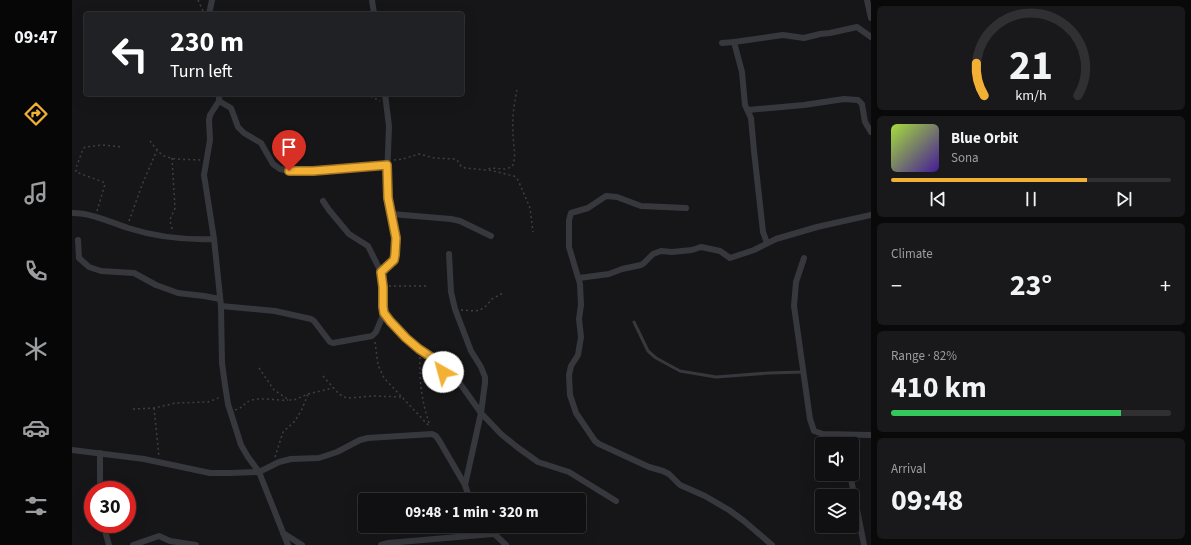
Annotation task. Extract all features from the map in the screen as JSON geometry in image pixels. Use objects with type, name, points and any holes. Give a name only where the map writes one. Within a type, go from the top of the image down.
[{"type":"street","points":[[209,12],[212,0]]},
{"type":"street","points":[[372,0],[374,12]]},
{"type":"street","points":[[867,0],[871,18]]},
{"type":"street","points":[[722,43],[783,35],[804,38],[857,27],[871,37]]},
{"type":"street","points":[[734,42],[742,72],[744,100],[751,118],[764,232],[768,243]]},
{"type":"street","points":[[219,96],[219,101],[210,115],[209,120],[210,140],[204,175],[214,239],[221,306],[222,363],[227,396],[231,413],[244,450],[259,472],[288,545]]},
{"type":"street","points":[[381,272],[395,258],[396,238],[391,214],[387,180],[389,126],[385,96]]},
{"type":"street","points":[[748,110],[804,105],[844,99],[858,100],[862,104],[865,122],[871,132]]},
{"type":"street","points":[[219,101],[231,108],[238,127],[244,133],[261,143],[273,164],[280,169],[289,171],[313,171],[387,163]]},
{"type":"street","points":[[686,208],[641,206],[617,197],[606,196],[588,208],[571,213],[569,220],[569,246],[579,278],[581,296],[579,319],[580,343],[578,355],[571,366],[569,375],[570,395],[576,413],[595,441],[599,444],[649,467],[669,474],[680,485],[706,496],[729,510],[772,545]]},
{"type":"street","points":[[323,201],[350,234],[368,246],[381,272],[384,313],[406,338],[434,359],[443,372],[456,378],[481,413],[501,434],[538,462],[569,472],[616,501]]},
{"type":"street","points":[[72,214],[82,213],[131,229],[175,238],[192,240],[214,239]]},
{"type":"street","points":[[391,214],[451,219],[460,221],[491,236]]},
{"type":"street","points":[[579,278],[609,274],[622,269],[641,265],[644,264],[652,254],[661,251],[678,252],[701,247],[720,251],[730,258],[754,250],[776,239],[817,227],[871,215]]},
{"type":"street","points":[[78,240],[79,258],[88,267],[101,271],[134,273],[156,286],[178,293],[220,299]]},
{"type":"street","points":[[449,254],[451,292],[455,310],[471,351],[481,367],[485,377],[481,413],[465,485]]},
{"type":"street","points":[[804,258],[796,282],[794,306],[810,419],[814,431],[823,434],[871,435]]},
{"type":"street","points":[[221,306],[275,311],[311,319],[332,343],[367,338],[374,334],[384,313]]},
{"type":"street","points":[[72,450],[144,459],[210,473],[259,472],[279,462],[291,459],[319,458],[337,452],[360,440],[368,438],[432,434],[436,436],[440,442],[465,485],[468,493]]},
{"type":"street","points":[[100,454],[100,481]]},
{"type":"street","points":[[851,481],[864,545]]},
{"type":"street","points":[[106,533],[109,545]]},
{"type":"street","points":[[283,533],[302,545]]},
{"type":"street","points":[[381,545],[388,543],[493,534],[506,545]]},
{"type":"street","points":[[133,545],[159,536],[170,541],[196,545]]},
{"type":"lane","points":[[634,322],[648,351],[656,358],[680,371],[716,378],[762,373],[804,372]]},
{"type":"path","points":[[198,0],[204,12]]},
{"type":"path","points":[[487,170],[491,168],[510,168],[515,161],[513,111],[517,90]]},
{"type":"path","points":[[370,96],[387,105]]},
{"type":"path","points":[[150,142],[165,156],[172,158],[206,160]]},
{"type":"path","points":[[96,217],[105,185],[103,182],[76,172],[83,149],[85,147],[103,145],[122,147]]},
{"type":"path","points":[[131,229],[129,224],[131,216],[157,150]]},
{"type":"path","points":[[387,163],[403,160],[411,156],[423,155],[434,158],[455,159],[458,160],[462,167],[487,170],[514,176],[518,180],[530,208],[533,232]]},
{"type":"path","points":[[172,158],[175,208],[170,221],[175,238]]},
{"type":"path","points":[[383,287],[426,286]]},
{"type":"path","points":[[455,310],[480,310],[492,299],[503,293]]},
{"type":"path","points":[[374,334],[378,365],[384,378],[430,427],[424,411],[420,392],[419,349]]},
{"type":"path","points":[[259,368],[274,390],[290,400]]},
{"type":"path","points":[[323,376],[339,394],[344,397],[402,397]]},
{"type":"path","points":[[231,413],[242,408],[249,401],[253,400],[290,400],[334,388]]},
{"type":"path","points":[[271,466],[282,432],[296,420],[308,394]]},
{"type":"path","points":[[133,409],[154,408],[176,403],[208,402],[216,398],[227,396]]},
{"type":"path","points":[[154,408],[159,462]]},
{"type":"route","points":[[289,171],[313,171],[387,165],[388,198],[396,238],[394,260],[381,272],[384,313],[412,344],[434,359],[443,372]]}]
